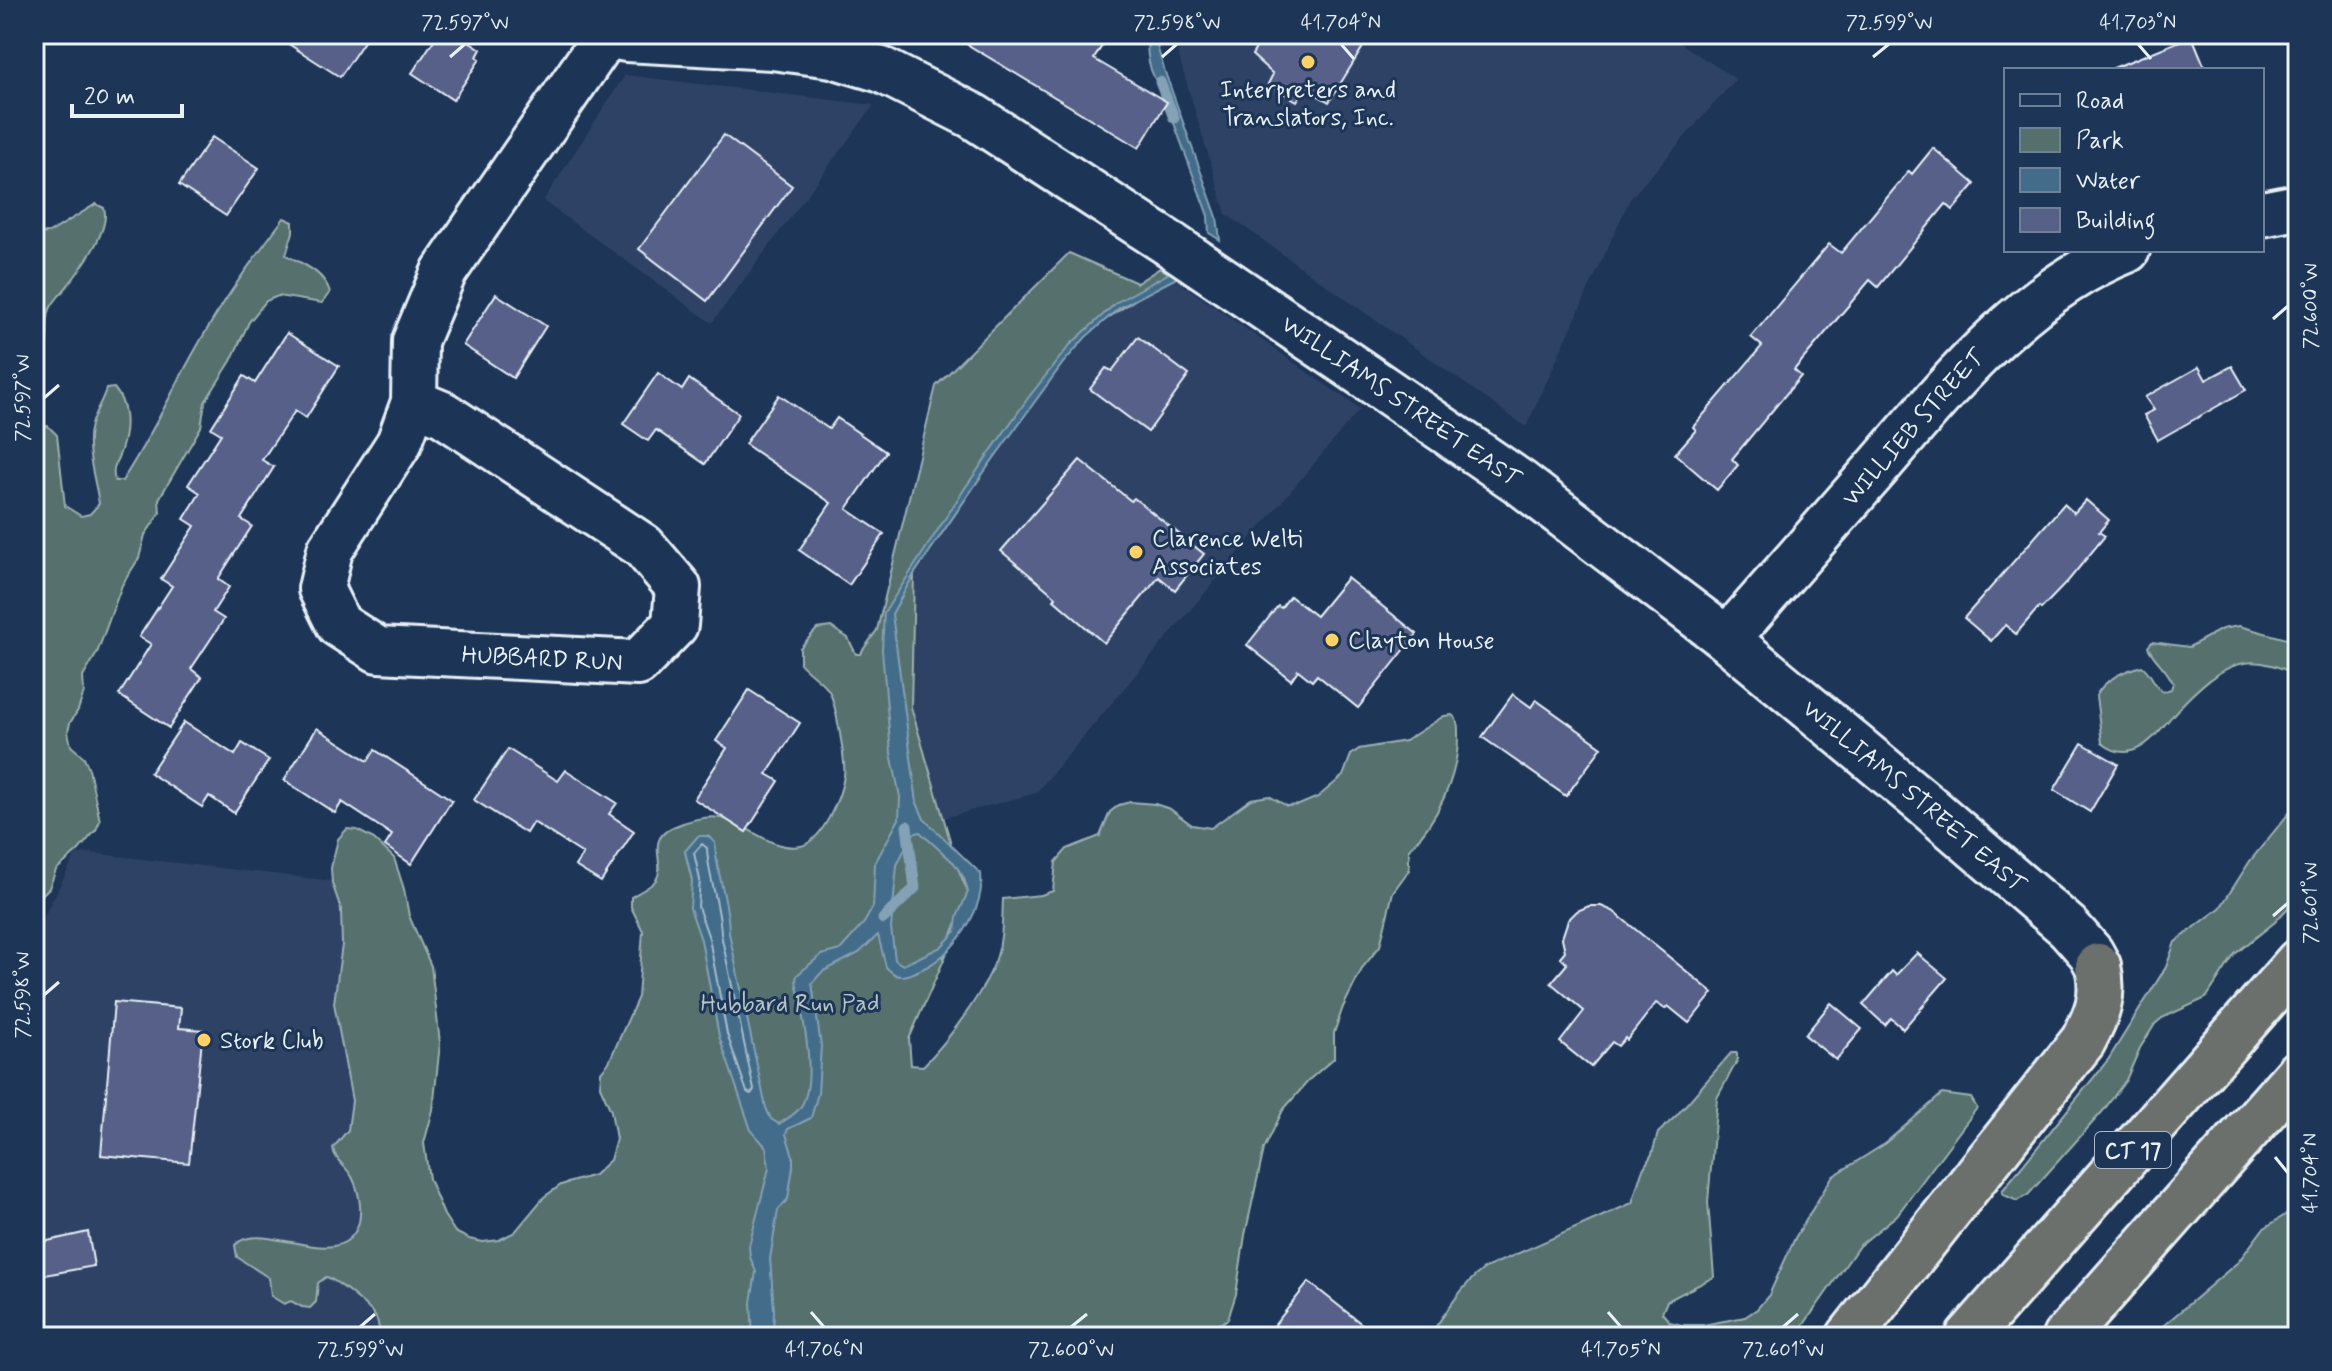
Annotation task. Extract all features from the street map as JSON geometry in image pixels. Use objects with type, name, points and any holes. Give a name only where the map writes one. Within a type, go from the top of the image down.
[{"type":"highway","name":"CT 17","points":[[1968,1337],[2298,962]]},
{"type":"highway","points":[[1849,1337],[2083,1041],[2099,1010],[2102,981],[2098,966]]},
{"type":"highway","name":"CT 17","points":[[2065,1337],[2280,1104],[2298,1073]]},
{"type":"street","name":"HUBBARD RUN","points":[[414,402],[443,414],[643,546],[678,587],[675,625],[638,663],[378,650],[339,625],[321,589],[330,550],[399,443],[414,402],[415,341],[444,272],[604,35]]},
{"type":"street","name":"WILLIAMS STREET EAST","points":[[604,35],[692,45],[772,47],[832,55],[882,70],[940,98],[1136,221],[1521,483],[1727,639],[2068,927],[2098,966]]},
{"type":"street","points":[[2264,214],[2298,207]]},
{"type":"street","name":"WILLIEB STREET","points":[[1727,639],[1928,409],[2011,324],[2047,294],[2090,266],[2122,252]]},
{"type":"shaded area","points":[[1172,34],[1666,34],[1736,79],[1630,199],[1526,427],[1226,214]]},
{"type":"shaded area","points":[[625,75],[874,105],[712,323],[543,201]]},
{"type":"shaded area","points":[[1175,279],[1360,409],[1036,793],[944,818],[911,707],[914,574],[1062,363],[1109,317],[1143,294]]},
{"type":"shaded area","name":"Stork Club","points":[[91,853],[367,885],[390,1337],[34,1337],[34,936],[76,854]]},
{"type":"green space","points":[[96,204],[104,208],[103,228],[78,272],[51,306],[46,344],[34,359],[34,234],[49,233]]},
{"type":"green space","points":[[284,218],[293,222],[286,255],[318,274],[330,292],[322,303],[278,296],[266,301],[249,322],[231,361],[205,402],[201,427],[159,499],[160,513],[145,535],[139,558],[122,585],[97,653],[83,677],[84,692],[70,723],[71,746],[84,757],[89,769],[100,821],[78,851],[56,870],[49,888],[34,903],[34,517],[37,449],[42,427],[48,426],[57,435],[65,506],[81,516],[90,514],[99,504],[89,434],[106,389],[114,388],[124,409],[125,434],[114,472],[115,481],[122,481],[214,317]]},
{"type":"green space","name":"Hubbard Run Pad","points":[[1069,253],[1137,283],[1160,268],[1171,275],[1073,342],[914,574],[911,707],[959,871],[968,892],[946,955],[909,1039],[911,1065],[923,1066],[933,1055],[984,984],[999,949],[1003,899],[1053,891],[1056,862],[1067,849],[1100,836],[1110,812],[1119,805],[1130,802],[1155,804],[1170,809],[1192,825],[1211,828],[1251,799],[1269,796],[1287,806],[1318,797],[1343,776],[1351,755],[1359,749],[1405,741],[1444,716],[1452,715],[1457,722],[1457,752],[1450,782],[1437,812],[1409,849],[1409,870],[1393,892],[1380,946],[1363,967],[1343,1007],[1334,1033],[1334,1058],[1310,1079],[1283,1110],[1264,1149],[1236,1294],[1228,1319],[1198,1337],[380,1337],[373,1313],[326,1277],[318,1283],[316,1302],[310,1308],[291,1301],[284,1304],[271,1296],[269,1278],[237,1257],[235,1245],[247,1238],[263,1237],[320,1247],[337,1245],[350,1238],[360,1217],[355,1184],[333,1148],[348,1130],[352,1101],[334,1003],[342,945],[341,909],[332,883],[331,868],[338,839],[347,829],[357,830],[374,839],[394,858],[409,916],[431,966],[440,1043],[433,1110],[424,1143],[429,1179],[455,1232],[483,1242],[499,1240],[515,1232],[544,1197],[561,1185],[594,1175],[610,1160],[616,1139],[611,1111],[600,1086],[601,1072],[609,1062],[638,997],[643,931],[631,907],[631,897],[656,880],[659,873],[658,845],[664,833],[690,821],[715,817],[731,821],[780,845],[801,846],[817,836],[830,817],[844,776],[840,734],[830,693],[800,663],[800,648],[817,629],[831,627],[848,638],[856,654],[860,654],[877,630],[936,386]],"holes":[[[715,843],[722,889],[692,894],[685,851]]]},
{"type":"green space","points":[[2239,626],[2298,642],[2298,675],[2265,664],[2252,662],[2236,665],[2201,687],[2155,736],[2136,750],[2114,750],[2102,743],[2096,696],[2110,680],[2142,666],[2163,692],[2171,689],[2173,683],[2148,647],[2152,642],[2189,647],[2222,629]]},
{"type":"green space","points":[[2298,802],[2298,897],[2275,922],[2235,954],[2206,998],[2155,1024],[2126,1080],[2103,1111],[2028,1195],[2017,1201],[2004,1195],[2002,1191],[2108,1060],[2166,967],[2175,942],[2220,908],[2250,861]]},
{"type":"green space","points":[[1731,1053],[1737,1053],[1737,1061],[1717,1098],[1708,1202],[1714,1277],[1667,1301],[1662,1313],[1670,1322],[1682,1325],[1703,1325],[1745,1317],[1757,1309],[1769,1295],[1795,1238],[1832,1177],[1883,1145],[1942,1094],[1971,1098],[1977,1108],[1897,1215],[1859,1246],[1795,1337],[1428,1337],[1461,1291],[1485,1268],[1632,1203],[1658,1133]]},
{"type":"green space","points":[[2298,1201],[2298,1337],[2150,1337],[2238,1262],[2263,1229],[2290,1212]]},
{"type":"water","points":[[1148,34],[1158,34],[1157,46],[1217,217],[1220,240],[1209,233],[1208,216],[1170,112],[1171,98],[1159,85],[1151,69]]},
{"type":"water","points":[[1173,271],[1180,276],[1119,308],[1086,337],[1063,363],[914,574],[892,614],[917,803],[924,819],[981,874],[981,888],[964,931],[932,964],[908,975],[896,975],[886,967],[878,935],[859,953],[822,972],[812,983],[821,1046],[818,1093],[811,1118],[788,1129],[786,1134],[793,1167],[788,1199],[778,1210],[770,1259],[773,1337],[753,1337],[751,1302],[756,1272],[749,1246],[769,1168],[766,1147],[751,1130],[719,1036],[701,940],[690,908],[692,880],[685,851],[698,836],[708,836],[715,843],[729,933],[766,1108],[771,1119],[779,1124],[799,1109],[808,1083],[809,1065],[797,975],[821,955],[840,950],[864,923],[873,907],[875,863],[899,819],[900,797],[891,753],[882,650],[884,613],[1028,398],[1070,345],[1117,302]],"holes":[[[920,832],[954,863],[964,878],[968,892],[957,917],[955,932],[941,947],[903,965],[895,960],[891,928],[897,865],[912,834]]]},
{"type":"building","points":[[273,34],[369,34],[340,77]]},
{"type":"building","points":[[438,34],[458,34],[481,49],[477,57],[480,59],[453,100],[412,73]]},
{"type":"building","points":[[950,34],[1109,34],[1094,59],[1167,102],[1139,148]]},
{"type":"building","name":"Interpreters and Translators, Inc.","points":[[1264,34],[1371,34],[1329,102],[1305,88],[1297,101],[1268,84],[1273,74],[1252,55]]},
{"type":"building","points":[[2192,36],[2205,68],[2113,68]]},
{"type":"building","points":[[724,135],[792,186],[707,301],[639,249]]},
{"type":"building","points":[[212,137],[259,168],[226,216],[179,185]]},
{"type":"building","points":[[1933,148],[1975,184],[1953,210],[1946,204],[1878,287],[1870,280],[1794,370],[1801,376],[1732,459],[1738,465],[1717,490],[1675,454],[1696,430],[1693,427],[1762,346],[1751,337],[1829,244],[1841,253],[1909,171],[1912,174]]},
{"type":"building","points":[[496,294],[546,326],[513,378],[463,345]]},
{"type":"building","points":[[287,333],[339,366],[306,418],[295,411],[262,460],[274,467],[241,519],[252,526],[218,579],[229,587],[213,612],[224,619],[191,669],[202,677],[169,728],[119,695],[151,644],[139,637],[172,586],[161,579],[195,526],[184,519],[200,493],[188,485],[221,434],[211,428],[244,376],[255,383]]},
{"type":"building","points":[[1138,337],[1189,375],[1148,432],[1090,389],[1106,368],[1112,371]]},
{"type":"building","points":[[2232,366],[2246,390],[2158,440],[2144,415],[2154,410],[2145,397],[2199,367],[2206,380]]},
{"type":"building","points":[[658,373],[682,390],[689,379],[739,414],[705,464],[656,430],[648,441],[623,424]]},
{"type":"building","points":[[779,395],[829,429],[837,418],[886,452],[847,509],[884,534],[849,585],[799,550],[831,503],[745,444]]},
{"type":"building","name":"Clarence Welti Associates","points":[[1080,460],[1204,554],[1175,590],[1159,577],[1104,643],[1001,551]]},
{"type":"building","points":[[2086,500],[2109,520],[2099,532],[2105,536],[2068,581],[2041,609],[2039,607],[2016,634],[2005,625],[1991,641],[1964,618],[2064,504],[2074,513]]},
{"type":"building","name":"Clayton House","points":[[1347,578],[1417,634],[1358,708],[1317,675],[1312,681],[1298,670],[1291,680],[1247,645],[1278,606],[1281,608],[1290,596],[1316,616]]},
{"type":"building","points":[[749,690],[800,723],[767,774],[779,781],[746,832],[694,799],[727,748],[716,741]]},
{"type":"building","points":[[1513,694],[1531,707],[1536,700],[1602,747],[1566,796],[1482,737]]},
{"type":"building","points":[[184,722],[235,755],[242,743],[269,760],[234,813],[209,796],[202,807],[150,773]]},
{"type":"building","points":[[317,728],[368,761],[375,750],[452,800],[411,864],[385,846],[392,835],[342,802],[335,813],[284,780]]},
{"type":"building","points":[[2082,743],[2118,764],[2090,812],[2054,790]]},
{"type":"building","points":[[508,749],[558,781],[566,770],[617,803],[609,814],[634,831],[601,882],[575,866],[583,854],[533,822],[526,833],[474,800]]},
{"type":"building","points":[[1589,906],[1601,906],[1613,911],[1713,993],[1689,1023],[1668,1006],[1665,1009],[1656,1003],[1627,1040],[1625,1038],[1618,1046],[1612,1042],[1591,1067],[1560,1042],[1584,1011],[1551,983],[1567,964],[1560,957],[1565,951],[1562,938],[1568,920],[1577,911]]},
{"type":"building","points":[[1917,953],[1947,978],[1903,1029],[1891,1018],[1885,1025],[1863,1005],[1892,971],[1896,975]]},
{"type":"building","points":[[114,1002],[181,1008],[179,1028],[203,1030],[189,1163],[101,1155]]},
{"type":"building","points":[[1831,1003],[1862,1029],[1836,1060],[1805,1035]]},
{"type":"building","points":[[88,1232],[94,1266],[34,1277],[34,1244]]},
{"type":"building","points":[[1309,1282],[1378,1337],[1265,1337]]},
{"type":"waterway","points":[[1160,82],[1174,118]]},
{"type":"waterway","points":[[883,919],[915,888],[907,826]]},
{"type":"place","name":"Interpreters and Translators, Inc.","points":[[1308,62]]},
{"type":"place","name":"Clarence Welti Associates","points":[[1136,552]]},
{"type":"place","name":"Clayton House","points":[[1332,640]]},
{"type":"place","name":"Stork Club","points":[[204,1040]]}]
